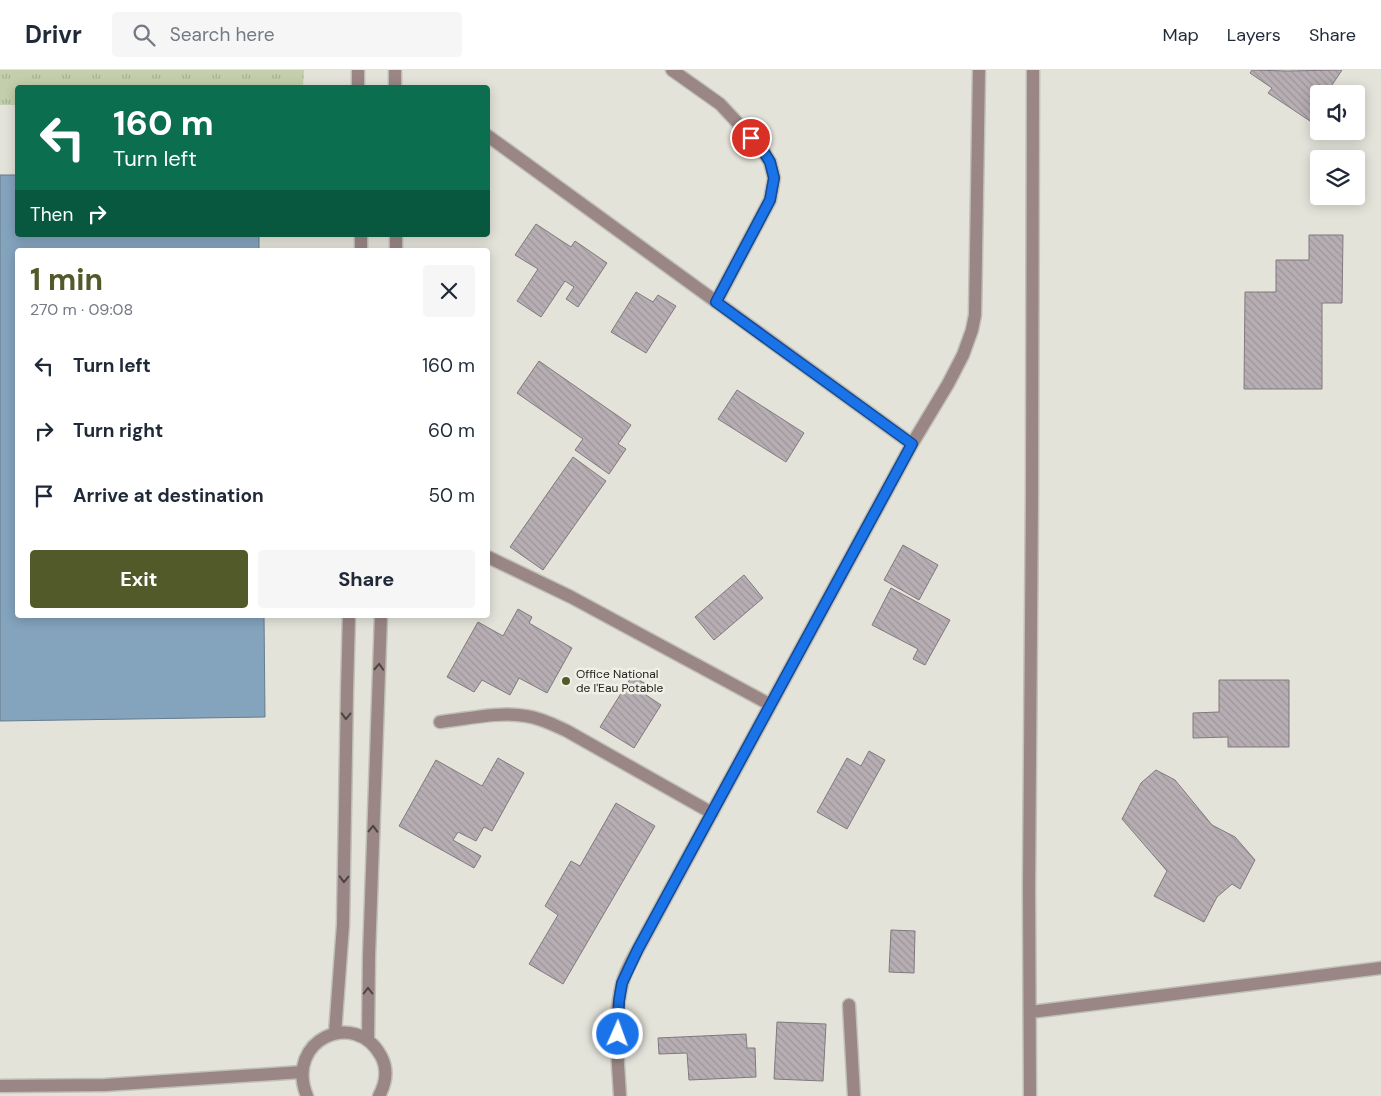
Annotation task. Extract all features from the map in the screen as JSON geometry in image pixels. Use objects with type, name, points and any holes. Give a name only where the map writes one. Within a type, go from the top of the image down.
[{"type":"street","points":[[358,70],[358,85]]},
{"type":"street","points":[[395,70],[395,85]]},
{"type":"street","points":[[672,70],[720,104],[762,149],[770,162],[774,178],[770,200],[716,302]]},
{"type":"street","points":[[620,1096],[618,1029],[622,983],[638,949],[769,704],[912,444],[948,384],[963,355],[972,330],[975,315],[979,70]]},
{"type":"street","points":[[1030,1096],[1029,878],[1033,70]]},
{"type":"street","points":[[490,137],[912,444]]},
{"type":"street","points":[[490,558],[571,597],[769,704]]},
{"type":"street","points":[[335,1033],[344,925],[346,692],[349,618]]},
{"type":"street","points":[[368,1040],[369,946],[381,618]]},
{"type":"street","points":[[440,722],[504,715],[525,716],[543,720],[567,730],[712,813]]},
{"type":"street","points":[[1031,1012],[1381,968]]},
{"type":"street","points":[[849,1005],[854,1096]]},
{"type":"street","points":[[308,1096],[303,1085],[302,1072],[305,1059],[312,1047],[322,1038],[335,1033],[346,1032],[368,1040],[377,1049],[383,1060],[386,1073],[384,1086],[379,1096]]},
{"type":"street","points":[[0,1086],[42,1091],[105,1090],[302,1072]]},
{"type":"green space","points":[[0,70],[304,70],[303,85],[15,85],[15,105],[0,105]]},
{"type":"water","points":[[0,175],[15,175],[15,237],[259,237],[259,248],[15,248],[15,618],[264,618],[265,717],[0,721]]},
{"type":"building","points":[[1252,70],[1342,70],[1332,85],[1310,85],[1310,121],[1268,93],[1272,88],[1250,73]]},
{"type":"building","points":[[536,224],[571,247],[575,241],[607,263],[578,307],[566,299],[574,287],[565,281],[541,317],[517,301],[538,269],[515,255]]},
{"type":"building","points":[[1309,235],[1343,235],[1342,303],[1322,303],[1322,389],[1244,389],[1245,292],[1276,292],[1276,260],[1309,260]]},
{"type":"building","points":[[636,292],[653,302],[658,295],[676,306],[646,353],[611,332]]},
{"type":"building","points":[[539,361],[631,425],[618,444],[626,449],[609,474],[575,450],[583,439],[517,393]]},
{"type":"building","points":[[737,390],[804,433],[786,462],[718,419]]},
{"type":"building","points":[[573,457],[606,481],[543,570],[510,547]]},
{"type":"building","points":[[903,545],[938,565],[919,600],[884,580]]},
{"type":"building","points":[[744,575],[763,598],[714,640],[695,617]]},
{"type":"building","points":[[891,588],[950,620],[925,665],[913,659],[918,649],[872,625]]},
{"type":"building","points":[[518,609],[532,617],[529,623],[572,648],[547,693],[519,678],[510,695],[482,680],[474,692],[447,677],[478,622],[503,636]]},
{"type":"building","points":[[632,676],[651,687],[646,695],[661,705],[634,748],[600,727]]},
{"type":"building","points":[[1219,680],[1289,680],[1289,747],[1228,747],[1228,737],[1193,738],[1193,713],[1219,712]]},
{"type":"building","points":[[869,751],[885,760],[847,829],[817,812],[847,758],[861,766]]},
{"type":"building","points":[[498,758],[524,773],[492,831],[484,827],[476,841],[458,832],[453,840],[481,856],[474,868],[399,826],[436,760],[482,786]]},
{"type":"building","points":[[1156,770],[1175,780],[1212,825],[1235,837],[1255,860],[1240,889],[1232,884],[1217,897],[1204,922],[1154,896],[1167,871],[1122,819],[1141,783]]},
{"type":"building","points":[[616,803],[655,826],[563,984],[529,964],[558,915],[545,906],[571,861],[580,866]]},
{"type":"building","points":[[891,930],[915,931],[914,973],[889,972]]},
{"type":"building","points":[[777,1022],[826,1024],[823,1081],[774,1079]]},
{"type":"building","points":[[746,1034],[747,1048],[755,1048],[756,1077],[689,1080],[687,1053],[659,1054],[658,1038]]},
{"type":"place","name":"Office National de l'Eau Potable","points":[[566,681]]},
{"type":"route","points":[[618,1034],[619,1001],[622,983],[638,949],[769,704],[912,444],[716,302],[770,200],[774,178],[770,162],[762,149],[751,138]]}]
